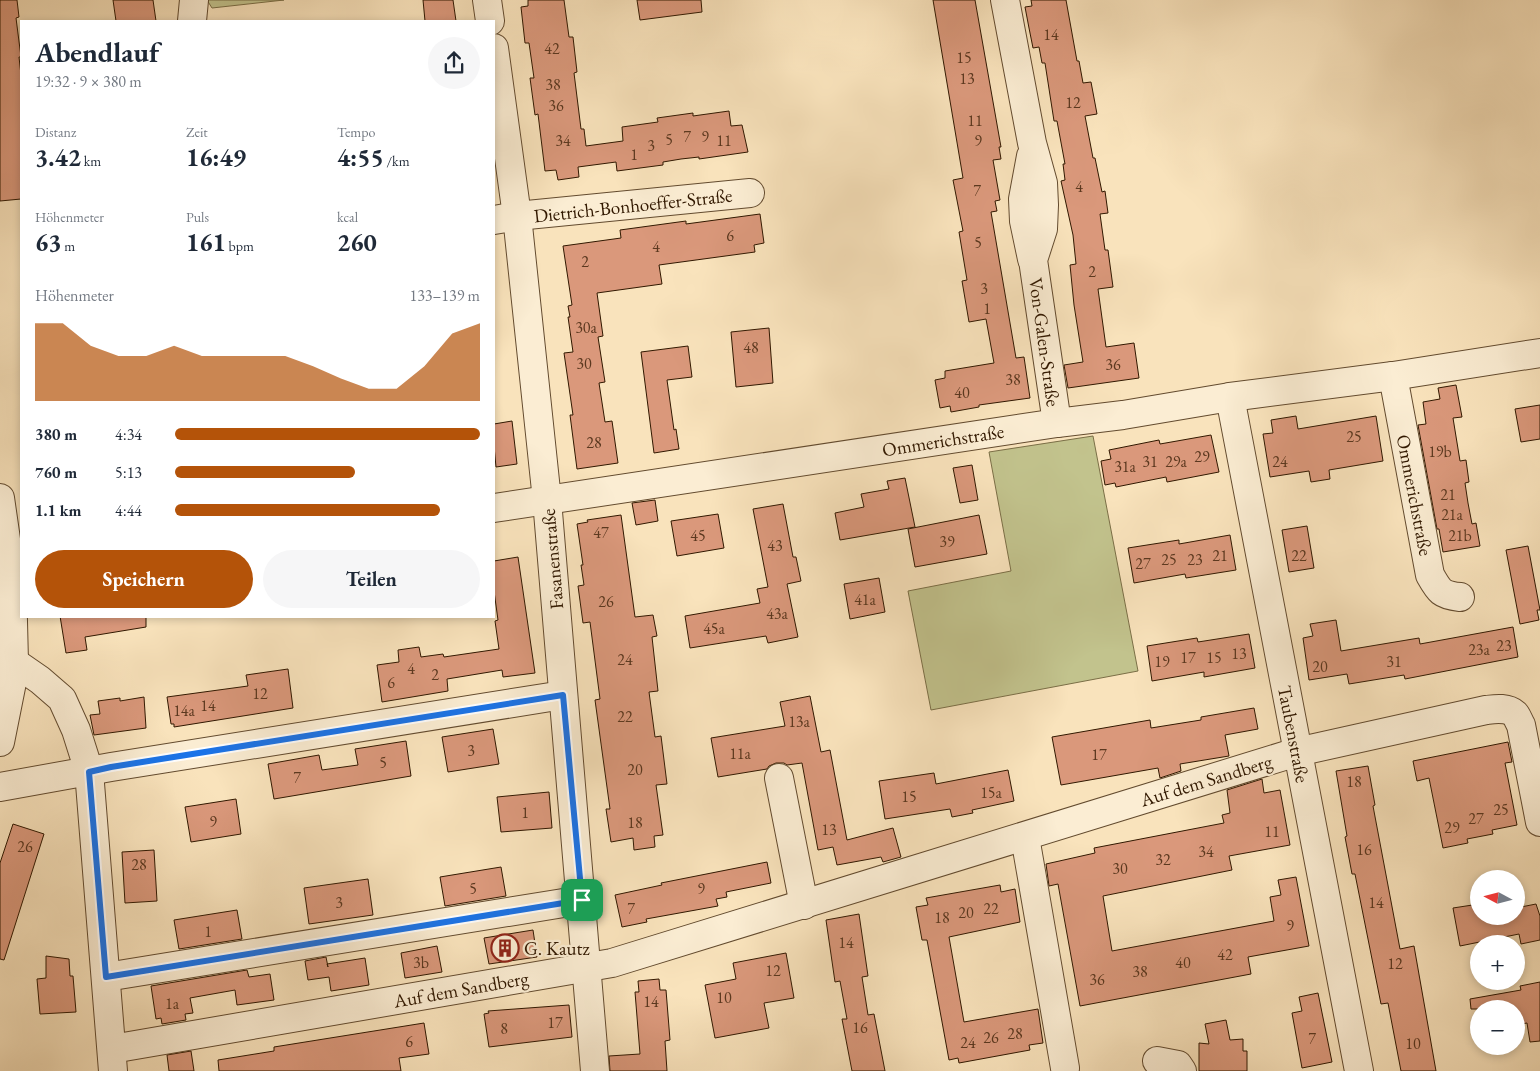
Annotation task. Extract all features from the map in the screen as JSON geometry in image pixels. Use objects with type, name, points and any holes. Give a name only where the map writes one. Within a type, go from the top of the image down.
[{"type":"street","points":[[192,20],[194,0]]},
{"type":"street","points":[[487,0],[490,20]]},
{"type":"street","name":"Von-Galen-Straße","points":[[1005,0],[1032,143],[1043,183],[1043,229],[1033,260],[1056,423]]},
{"type":"street","name":"Fasanenstraße","points":[[495,63],[505,218],[547,500],[596,1071]]},
{"type":"street","name":"Dietrich-Bonhoeffer-Straße","points":[[505,218],[750,193]]},
{"type":"street","name":"Ommerichstraße","points":[[495,508],[1056,423],[1122,415],[1230,397],[1393,376],[1540,353]]},
{"type":"street","name":"Ommerichstraße","points":[[1393,376],[1430,575],[1438,588],[1447,595],[1460,597]]},
{"type":"street","name":"Taubenstraße","points":[[1230,397],[1359,1071]]},
{"type":"street","points":[[0,498],[11,582],[14,662],[0,742]]},
{"type":"street","points":[[14,662],[40,680],[62,699],[76,730],[89,772],[113,1060]]},
{"type":"street","points":[[0,787],[111,767],[563,695]]},
{"type":"street","name":"Auf dem Sandberg","points":[[113,1060],[612,963],[1297,752],[1486,710],[1508,710],[1515,714],[1520,725],[1540,822]]},
{"type":"street","points":[[780,778],[804,904]]},
{"type":"street","points":[[1025,837],[1065,1068]]},
{"type":"street","points":[[106,977],[582,900]]},
{"type":"green space","points":[[207,0],[284,0],[212,8]]},
{"type":"green space","points":[[1093,436],[1138,671],[931,710],[908,591],[1011,571],[989,452]]},
{"type":"building","points":[[0,0],[17,0],[19,17],[16,18],[20,49],[20,199],[0,201]]},
{"type":"building","points":[[113,0],[153,0],[156,20],[116,20]]},
{"type":"building","points":[[423,0],[453,0],[456,20],[425,20]]},
{"type":"building","points":[[528,0],[564,0],[569,37],[573,37],[577,72],[574,73],[581,129],[584,129],[586,146],[623,141],[622,127],[658,122],[657,118],[729,111],[731,126],[742,125],[748,152],[699,159],[699,157],[681,159],[663,162],[663,165],[617,171],[616,162],[578,167],[579,177],[558,180],[556,170],[545,171],[538,114],[535,115],[530,78],[534,78],[529,43],[525,43],[521,7],[528,6]]},
{"type":"building","points":[[637,0],[701,0],[702,12],[640,20]]},
{"type":"building","points":[[933,0],[975,0],[1001,147],[999,147],[1001,159],[993,160],[1000,200],[995,201],[997,211],[991,212],[1016,358],[1024,357],[1030,398],[979,405],[979,407],[951,412],[950,406],[940,408],[935,380],[945,378],[945,371],[994,363],[986,319],[969,322],[962,281],[967,280],[959,232],[963,231],[953,180],[963,178]]},
{"type":"building","points":[[1031,0],[1066,0],[1083,83],[1091,82],[1097,114],[1085,116],[1102,192],[1105,191],[1108,213],[1100,214],[1105,250],[1108,250],[1113,287],[1098,289],[1106,347],[1134,343],[1139,378],[1068,388],[1064,365],[1083,362],[1070,265],[1076,264],[1073,235],[1061,181],[1065,180],[1063,164],[1065,164],[1057,121],[1054,121],[1045,63],[1042,63],[1039,47],[1033,48],[1025,7],[1032,6]]},
{"type":"building","points":[[760,214],[764,243],[754,245],[755,252],[659,265],[662,284],[597,293],[603,336],[598,337],[605,382],[599,383],[605,422],[612,421],[618,463],[577,469],[570,415],[573,415],[564,353],[573,352],[568,317],[570,317],[568,306],[572,305],[563,246],[621,238],[620,230],[686,221],[686,224]]},
{"type":"building","points":[[769,328],[773,383],[736,387],[731,332]]},
{"type":"building","points":[[688,346],[692,377],[667,380],[674,430],[676,429],[679,449],[654,453],[641,352]]},
{"type":"building","points":[[1456,385],[1462,417],[1453,418],[1460,461],[1466,460],[1469,482],[1465,483],[1468,503],[1472,524],[1476,523],[1480,546],[1443,552],[1418,425],[1426,424],[1423,402],[1440,399],[1438,388]]},
{"type":"building","points":[[1540,405],[1540,439],[1521,442],[1515,409]]},
{"type":"building","points":[[1296,416],[1298,429],[1376,416],[1383,461],[1329,470],[1330,479],[1311,482],[1309,471],[1270,477],[1263,434],[1273,433],[1271,420]]},
{"type":"building","points":[[512,421],[517,464],[496,467],[495,424]]},
{"type":"building","points":[[1211,435],[1219,472],[1167,482],[1166,477],[1116,487],[1115,483],[1105,485],[1101,461],[1111,459],[1109,450],[1159,440],[1160,444]]},
{"type":"building","points":[[972,465],[978,500],[960,503],[953,468]]},
{"type":"building","points":[[905,478],[915,527],[840,540],[835,513],[864,507],[861,494],[889,489],[887,481]]},
{"type":"building","points":[[655,500],[658,521],[636,525],[632,503]]},
{"type":"building","points":[[783,504],[793,557],[796,557],[801,581],[787,584],[798,637],[768,643],[766,636],[690,648],[685,616],[760,603],[757,589],[768,587],[753,509]]},
{"type":"building","points":[[718,514],[724,548],[677,556],[671,521]]},
{"type":"building","points":[[621,515],[635,617],[653,615],[657,636],[652,637],[658,691],[649,692],[655,737],[661,736],[667,784],[656,785],[663,835],[654,836],[655,847],[634,850],[633,838],[611,842],[606,809],[610,809],[595,700],[600,699],[590,622],[583,623],[578,586],[584,585],[577,524],[588,522],[587,520]]},
{"type":"building","points":[[979,515],[987,554],[915,567],[908,529]]},
{"type":"building","points":[[1307,526],[1314,568],[1289,572],[1282,530]]},
{"type":"building","points":[[1230,535],[1236,570],[1186,578],[1185,574],[1134,583],[1128,548],[1179,540],[1179,544]]},
{"type":"building","points":[[1528,546],[1540,610],[1537,610],[1539,620],[1520,624],[1506,550]]},
{"type":"building","points":[[518,557],[535,673],[503,677],[502,670],[447,679],[448,691],[382,702],[377,665],[399,662],[398,650],[419,647],[421,657],[443,654],[444,657],[499,649],[495,621],[498,620],[495,598],[495,561]]},
{"type":"building","points":[[879,578],[885,612],[850,619],[844,584]]},
{"type":"building","points":[[60,618],[146,618],[146,627],[85,637],[87,650],[66,653]]},
{"type":"building","points":[[1336,620],[1341,651],[1419,638],[1420,644],[1513,627],[1518,657],[1405,679],[1404,675],[1349,684],[1347,674],[1309,680],[1303,638],[1313,636],[1310,624]]},
{"type":"building","points":[[1249,634],[1255,668],[1204,677],[1204,672],[1152,681],[1147,646],[1197,638],[1198,642]]},
{"type":"building","points":[[288,669],[293,708],[174,727],[174,724],[171,724],[167,697],[248,686],[246,675]]},
{"type":"building","points":[[810,696],[821,752],[830,750],[847,840],[893,828],[901,857],[883,862],[881,857],[837,865],[833,847],[818,850],[802,763],[787,765],[776,763],[767,769],[718,777],[711,738],[785,726],[780,702]]},
{"type":"building","points":[[144,697],[146,728],[94,735],[90,715],[100,714],[98,701],[120,698],[120,701]]},
{"type":"building","points":[[1254,708],[1258,729],[1225,735],[1229,756],[1180,764],[1181,771],[1160,778],[1158,768],[1061,785],[1052,737],[1150,720],[1151,728],[1201,720],[1201,717]]},
{"type":"building","points":[[493,729],[499,764],[448,772],[442,737]]},
{"type":"building","points":[[406,741],[411,776],[274,799],[268,764],[319,755],[322,770],[358,765],[355,749]]},
{"type":"building","points":[[1508,742],[1512,762],[1505,763],[1517,825],[1492,830],[1493,834],[1467,839],[1468,843],[1443,848],[1429,778],[1417,781],[1413,761]]},
{"type":"building","points":[[1368,766],[1375,805],[1373,806],[1400,949],[1414,946],[1436,1071],[1401,1071],[1388,1003],[1381,1004],[1355,874],[1352,874],[1336,771]]},
{"type":"building","points":[[1008,770],[1014,801],[972,810],[973,813],[952,817],[950,809],[885,819],[879,781],[934,773],[936,784]]},
{"type":"building","points":[[1262,779],[1264,793],[1280,790],[1290,845],[1229,856],[1232,870],[1103,896],[1112,951],[1274,921],[1270,897],[1281,895],[1278,880],[1296,877],[1309,946],[1248,957],[1251,974],[1080,1006],[1058,884],[1049,886],[1046,864],[1095,853],[1094,848],[1224,823],[1222,815],[1230,813],[1227,790]]},
{"type":"building","points":[[549,792],[552,828],[501,832],[497,797]]},
{"type":"building","points":[[236,799],[241,834],[191,842],[185,807]]},
{"type":"building","points":[[13,824],[44,834],[4,960],[0,959],[0,863]]},
{"type":"building","points":[[154,850],[157,901],[125,903],[122,852]]},
{"type":"building","points":[[767,862],[771,883],[726,892],[727,897],[716,899],[718,906],[646,919],[647,922],[622,927],[615,895],[662,885],[661,883]]},
{"type":"building","points":[[501,867],[506,896],[445,906],[440,877]]},
{"type":"building","points":[[368,879],[373,915],[309,924],[304,888]]},
{"type":"building","points":[[1000,885],[1001,892],[1015,889],[1020,922],[949,937],[964,1022],[1038,1009],[1043,1043],[1029,1045],[1030,1050],[959,1063],[958,1058],[949,1060],[927,940],[922,940],[916,907],[928,905],[926,898]]},
{"type":"building","points":[[1536,904],[1540,916],[1540,940],[1525,943],[1525,935],[1519,934],[1470,935],[1470,944],[1460,946],[1453,908],[1470,905],[1470,925],[1525,925],[1525,906]]},
{"type":"building","points":[[237,910],[242,939],[179,949],[174,920]]},
{"type":"building","points":[[859,914],[868,976],[862,977],[868,1015],[874,1014],[885,1071],[852,1071],[842,1019],[847,1019],[840,981],[835,982],[826,920]]},
{"type":"building","name":"G. Kautz","points":[[533,930],[537,957],[489,964],[484,938]]},
{"type":"building","points":[[437,946],[442,972],[405,978],[401,953]]},
{"type":"building","points":[[786,953],[794,998],[764,1003],[769,1028],[715,1038],[705,985],[736,979],[733,963]]},
{"type":"building","points":[[46,956],[69,959],[70,976],[73,976],[76,1012],[40,1014],[37,979],[46,978]]},
{"type":"building","points":[[326,957],[327,964],[365,958],[369,985],[331,991],[329,977],[308,980],[305,961]]},
{"type":"building","points":[[247,970],[249,977],[270,974],[274,1000],[237,1005],[235,990],[190,998],[193,1013],[185,1014],[186,1020],[162,1024],[161,1018],[156,1019],[151,986]]},
{"type":"building","points":[[659,979],[660,990],[666,990],[670,1040],[665,1041],[667,1071],[610,1071],[609,1056],[640,1054],[635,992],[639,992],[638,981]]},
{"type":"building","points":[[1540,982],[1540,1041],[1530,1042],[1527,1023],[1525,1023],[1525,1000],[1470,1000],[1525,990],[1525,985]]},
{"type":"building","points":[[1318,993],[1332,1062],[1302,1068],[1292,1013],[1302,1011],[1299,997]]},
{"type":"building","points":[[569,1005],[572,1037],[489,1047],[484,1014],[489,1013],[488,1011]]},
{"type":"building","points":[[1226,1020],[1230,1040],[1243,1039],[1243,1051],[1247,1051],[1247,1071],[1199,1071],[1199,1043],[1209,1044],[1205,1024]]},
{"type":"building","points":[[424,1023],[429,1054],[399,1058],[401,1071],[219,1071],[218,1060],[274,1051],[274,1047]]},
{"type":"building","points":[[191,1051],[194,1071],[169,1071],[167,1055]]},
{"type":"place","name":"G. Kautz","points":[[505,948]]},
{"type":"route","points":[[563,695],[582,900],[106,977],[89,772],[563,695]]}]
